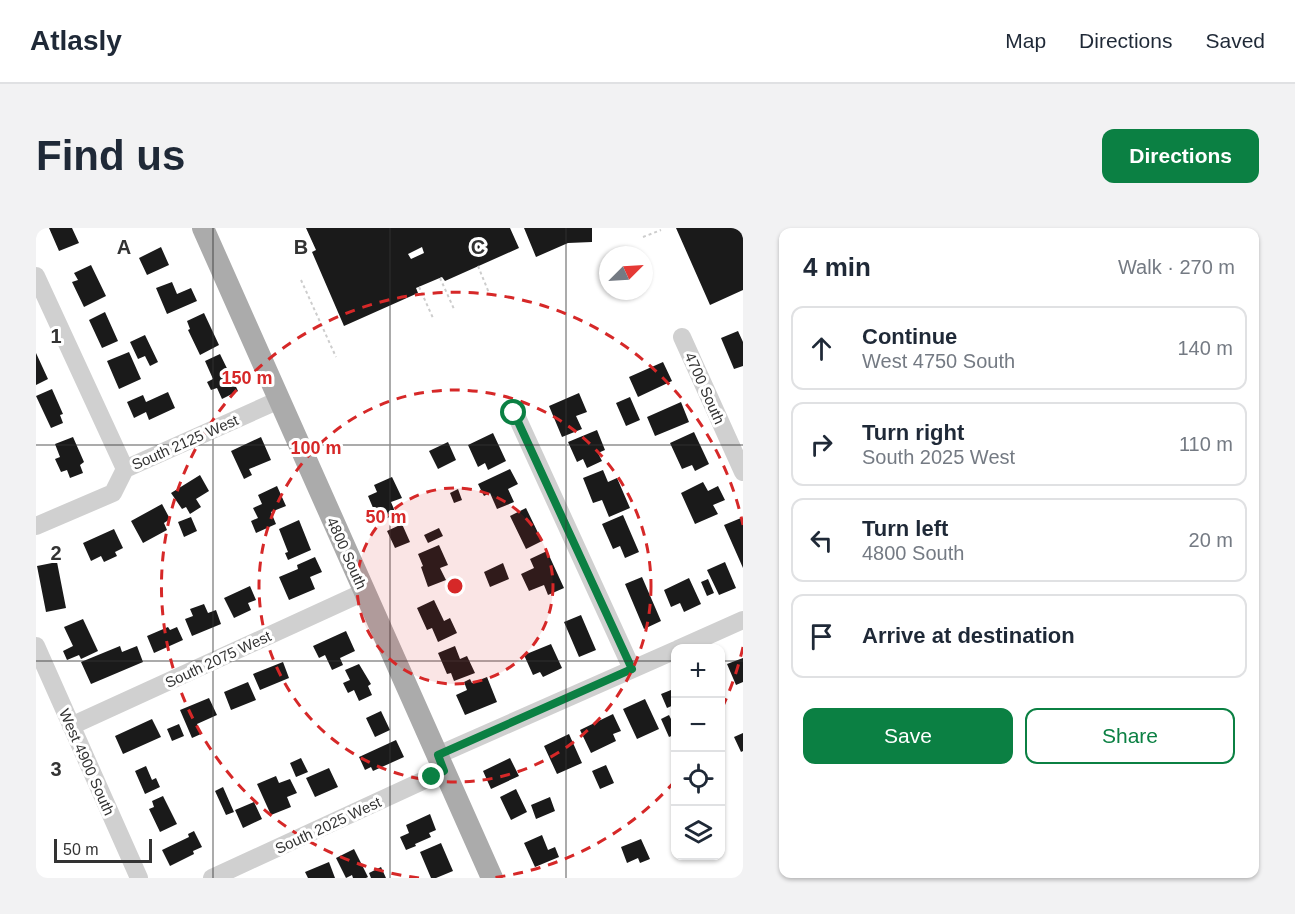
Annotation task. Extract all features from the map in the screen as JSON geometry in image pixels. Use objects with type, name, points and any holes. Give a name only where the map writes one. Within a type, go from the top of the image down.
[{"type":"main road","name":"4800 South","points":[[203,228],[492,878]]},
{"type":"street","points":[[36,276],[124,469]]},
{"type":"street","name":"4700 South","points":[[682,337],[741,463]]},
{"type":"street","name":"South 2125 West","points":[[36,526],[113,493],[124,469],[279,400]]},
{"type":"street","points":[[514,413],[632,669]]},
{"type":"street","name":"South 2075 West","points":[[71,726],[364,592]]},
{"type":"street","name":"South 2025 West","points":[[688,644],[743,620]]},
{"type":"street","name":"West 4900 South","points":[[36,646],[139,878]]},
{"type":"street","name":"South 2025 West","points":[[212,878],[441,763],[671,652]]},
{"type":"path","points":[[643,237],[661,230]]},
{"type":"path","points":[[478,266],[489,293]]},
{"type":"path","points":[[440,278],[454,309]]},
{"type":"path","points":[[301,280],[336,357]]},
{"type":"path","points":[[419,287],[433,318]]},
{"type":"building","points":[[49,228],[72,228],[79,243],[59,251]]},
{"type":"building","points":[[306,228],[510,228],[519,248],[445,281],[442,277],[416,288],[418,293],[344,326],[312,252],[316,250]],"holes":[[[422,247],[424,253],[411,259],[408,254]]]},
{"type":"building","points":[[524,228],[592,228],[592,242],[568,243],[536,257]]},
{"type":"building","points":[[676,228],[743,228],[743,290],[710,305]]},
{"type":"building","points":[[161,247],[169,265],[147,275],[139,258]]},
{"type":"building","points":[[91,265],[106,296],[84,307],[72,282],[78,280],[74,273]]},
{"type":"building","points":[[172,282],[177,294],[191,288],[197,301],[167,314],[156,288]]},
{"type":"building","points":[[105,312],[118,341],[102,348],[89,320]]},
{"type":"building","points":[[204,313],[219,345],[200,355],[188,330],[190,329],[187,321]]},
{"type":"building","points":[[738,331],[743,342],[743,366],[734,369],[721,338]]},
{"type":"building","points":[[145,335],[158,362],[150,366],[145,356],[138,359],[130,342]]},
{"type":"building","points":[[129,352],[141,379],[119,389],[107,361]]},
{"type":"building","points":[[36,353],[48,379],[36,385]]},
{"type":"building","points":[[220,354],[238,391],[222,399],[217,388],[211,390],[207,382],[213,379],[205,361]]},
{"type":"building","points":[[663,362],[672,381],[638,397],[629,377]]},
{"type":"building","points":[[52,389],[63,414],[60,415],[63,423],[51,428],[36,396]]},
{"type":"building","points":[[168,392],[175,408],[149,420],[146,412],[134,418],[127,402],[143,395],[146,402]]},
{"type":"building","points":[[579,393],[587,412],[576,416],[582,429],[562,437],[549,406]]},
{"type":"building","points":[[630,397],[640,420],[626,426],[616,403]]},
{"type":"building","points":[[681,402],[689,422],[655,436],[647,417]]},
{"type":"building","points":[[597,430],[605,450],[598,453],[602,461],[587,468],[583,459],[577,462],[568,442]]},
{"type":"building","points":[[694,432],[709,464],[695,471],[692,465],[682,469],[670,443]]},
{"type":"building","points":[[493,433],[506,461],[488,470],[485,463],[478,467],[468,445]]},
{"type":"building","points":[[73,437],[84,462],[80,465],[83,473],[70,478],[67,470],[61,472],[55,459],[60,457],[55,444]]},
{"type":"building","points":[[261,437],[271,460],[249,469],[252,475],[244,479],[231,451]]},
{"type":"building","points":[[448,442],[456,460],[438,469],[429,451]]},
{"type":"building","points":[[510,469],[518,484],[508,489],[514,502],[497,509],[490,493],[484,496],[478,484]]},
{"type":"building","points":[[603,470],[608,482],[617,478],[630,508],[609,517],[602,500],[593,503],[583,478]]},
{"type":"building","points":[[200,475],[209,491],[196,499],[201,507],[190,514],[186,507],[182,509],[171,493]]},
{"type":"building","points":[[392,477],[402,498],[391,502],[396,514],[379,522],[368,496],[377,492],[374,485]]},
{"type":"building","points":[[703,482],[708,491],[718,486],[725,500],[713,505],[718,514],[695,524],[681,493]]},
{"type":"building","points":[[277,486],[286,506],[271,512],[276,524],[256,533],[251,521],[258,518],[253,508],[262,504],[258,495]]},
{"type":"building","points":[[458,489],[462,500],[454,503],[450,493]]},
{"type":"building","points":[[162,504],[170,519],[164,523],[167,530],[143,543],[131,521]]},
{"type":"building","points":[[526,508],[542,541],[526,549],[510,516]]},
{"type":"building","points":[[623,515],[639,552],[625,558],[620,546],[613,549],[602,524]]},
{"type":"building","points":[[191,517],[197,531],[184,537],[178,522]]},
{"type":"building","points":[[741,518],[743,522],[743,568],[724,525]]},
{"type":"building","points":[[299,520],[311,550],[288,560],[285,553],[288,552],[279,529]]},
{"type":"building","points":[[402,524],[410,542],[395,548],[387,531]]},
{"type":"building","points":[[439,528],[443,536],[428,543],[424,535]]},
{"type":"building","points":[[114,529],[123,548],[115,552],[117,556],[104,562],[101,556],[91,561],[83,543]]},
{"type":"building","points":[[439,545],[448,565],[440,568],[446,580],[428,587],[418,554]]},
{"type":"building","points":[[547,551],[564,588],[548,595],[544,585],[529,591],[521,574],[534,568],[530,559]]},
{"type":"building","points":[[315,557],[322,572],[310,577],[315,589],[289,600],[279,577],[298,569],[297,565]]},
{"type":"building","points":[[57,562],[66,608],[46,612],[37,566]]},
{"type":"building","points":[[725,562],[736,588],[719,595],[707,570]]},
{"type":"building","points":[[503,563],[509,579],[490,587],[484,572]]},
{"type":"building","points":[[642,577],[661,621],[644,629],[625,584]]},
{"type":"building","points":[[689,578],[701,604],[684,612],[680,603],[671,607],[664,590]]},
{"type":"building","points":[[708,579],[714,593],[707,596],[701,582]]},
{"type":"building","points":[[250,586],[256,600],[248,603],[251,610],[234,618],[224,598]]},
{"type":"building","points":[[434,600],[444,621],[450,618],[457,633],[438,642],[432,628],[427,630],[417,608]]},
{"type":"building","points":[[204,604],[208,613],[216,610],[221,624],[192,636],[185,619],[193,616],[190,609]]},
{"type":"building","points":[[581,615],[596,650],[579,657],[564,622]]},
{"type":"building","points":[[83,619],[98,651],[81,659],[79,655],[67,660],[63,651],[73,646],[64,627]]},
{"type":"building","points":[[168,627],[170,630],[177,627],[183,640],[154,653],[147,636]]},
{"type":"building","points":[[346,631],[355,651],[340,658],[343,665],[332,670],[325,655],[319,658],[313,646]]},
{"type":"building","points":[[551,644],[562,668],[543,677],[540,672],[533,675],[524,655]]},
{"type":"building","points":[[120,646],[122,652],[137,646],[143,662],[91,684],[81,662]]},
{"type":"building","points":[[455,646],[460,659],[467,656],[475,673],[454,681],[451,673],[447,674],[438,653]]},
{"type":"building","points":[[743,658],[743,682],[736,685],[727,664]]},
{"type":"building","points":[[283,662],[289,678],[260,690],[253,674]]},
{"type":"building","points":[[359,664],[371,684],[368,686],[372,695],[359,701],[354,690],[348,693],[343,683],[350,680],[345,670]]},
{"type":"building","points":[[487,677],[497,702],[465,715],[456,695],[467,690],[464,682],[470,679],[472,683]]},
{"type":"building","points":[[248,682],[256,700],[231,710],[224,692]]},
{"type":"building","points":[[671,690],[671,706],[667,708],[661,694]]},
{"type":"building","points":[[209,698],[217,715],[197,724],[201,734],[192,738],[180,710]]},
{"type":"building","points":[[645,699],[659,729],[637,739],[623,709]]},
{"type":"building","points":[[381,711],[390,730],[375,737],[366,718]]},
{"type":"building","points":[[613,714],[621,731],[613,734],[616,741],[591,753],[580,730]]},
{"type":"building","points":[[669,715],[671,736],[669,737],[661,719]]},
{"type":"building","points":[[152,719],[161,737],[123,754],[115,736]]},
{"type":"building","points":[[179,724],[184,736],[172,741],[167,729]]},
{"type":"building","points":[[743,733],[743,751],[741,752],[734,737]]},
{"type":"building","points":[[569,734],[582,763],[557,774],[544,746]]},
{"type":"building","points":[[396,740],[404,757],[373,771],[371,767],[365,770],[359,757]]},
{"type":"building","points":[[301,758],[308,772],[296,777],[290,763]]},
{"type":"building","points":[[510,758],[519,776],[491,789],[483,771]]},
{"type":"building","points":[[606,765],[614,783],[600,789],[592,771]]},
{"type":"building","points":[[146,766],[152,780],[156,778],[160,787],[145,794],[135,771]]},
{"type":"building","points":[[329,768],[338,787],[315,797],[306,778]]},
{"type":"building","points":[[276,776],[279,783],[290,779],[297,793],[287,797],[291,807],[271,815],[257,784]]},
{"type":"building","points":[[223,787],[234,812],[226,815],[215,791]]},
{"type":"building","points":[[516,789],[527,812],[511,820],[500,797]]},
{"type":"building","points":[[163,796],[177,824],[160,832],[149,809],[154,807],[152,801]]},
{"type":"building","points":[[550,797],[555,811],[536,819],[531,805]]},
{"type":"building","points":[[254,802],[262,819],[243,828],[235,810]]},
{"type":"building","points":[[430,814],[436,830],[429,833],[431,837],[406,850],[400,837],[409,833],[406,825]]},
{"type":"building","points":[[194,831],[202,847],[193,851],[194,854],[170,866],[162,850],[189,837],[188,834]]},
{"type":"building","points":[[542,835],[548,850],[555,847],[559,857],[535,867],[524,843]]},
{"type":"building","points":[[641,839],[650,859],[640,863],[638,858],[627,863],[621,847]]},
{"type":"building","points":[[441,843],[453,871],[431,878],[420,852]]},
{"type":"building","points":[[354,849],[368,877],[366,878],[353,878],[352,875],[346,878],[336,858]]},
{"type":"building","points":[[329,862],[335,878],[308,878],[305,872]]},
{"type":"building","points":[[381,867],[386,878],[371,878],[369,873]]},
{"type":"route","points":[[432,777],[444,771],[438,755],[632,669],[514,413]]}]
